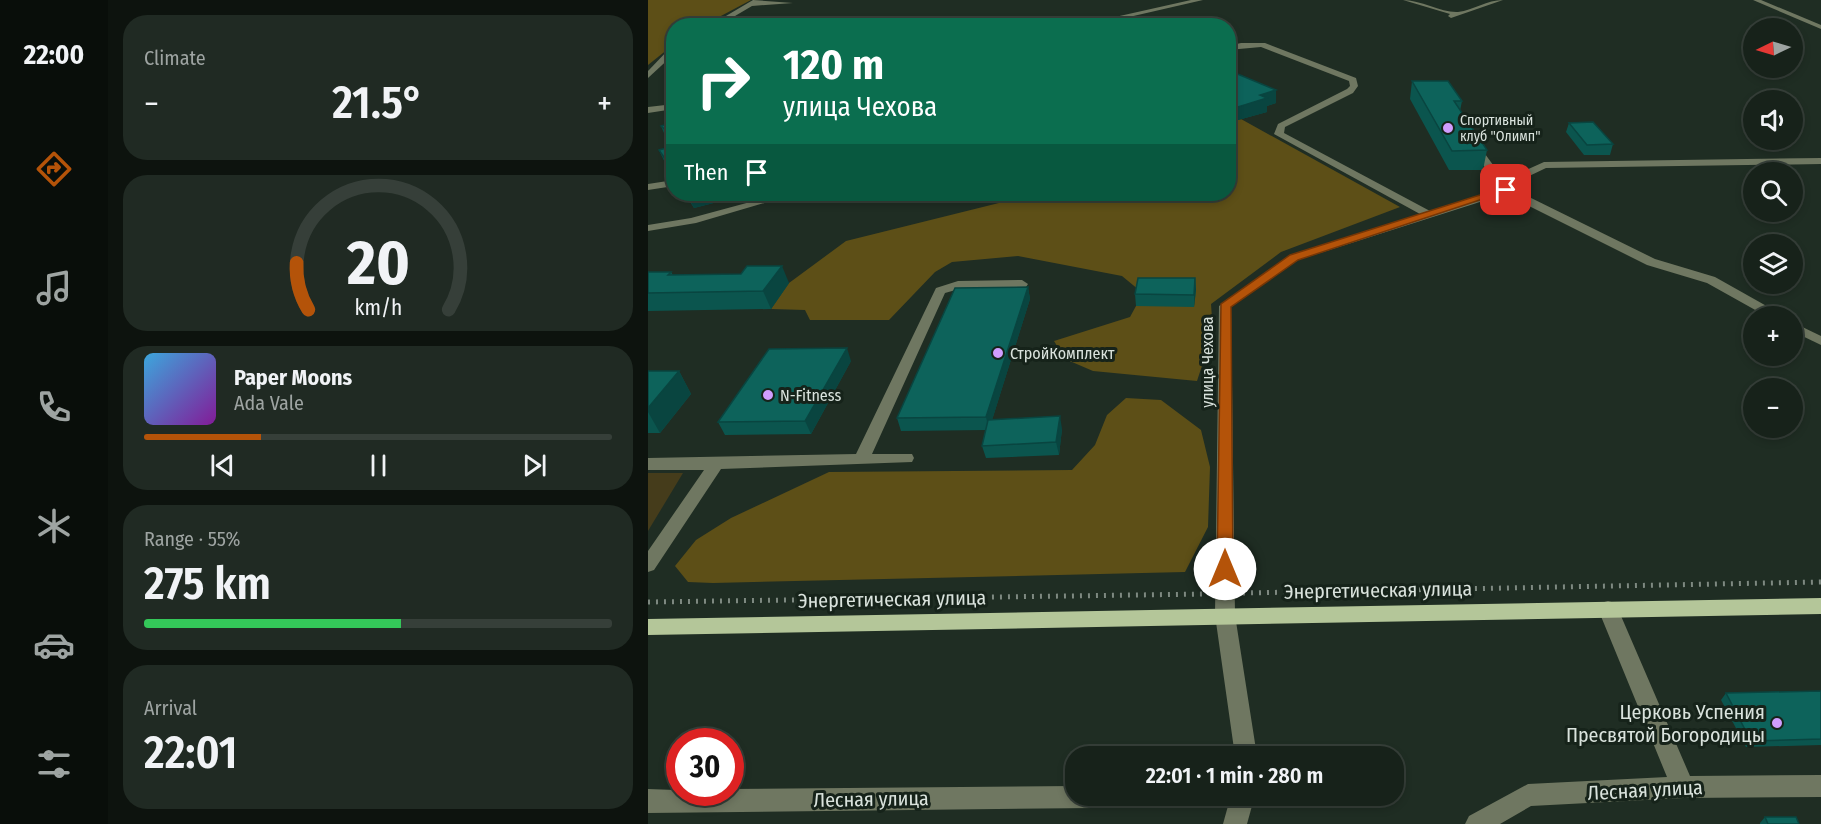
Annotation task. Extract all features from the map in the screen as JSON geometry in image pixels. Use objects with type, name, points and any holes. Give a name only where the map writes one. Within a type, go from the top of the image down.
[{"type":"main road","name":"Энергетическая улица","points":[[648,627],[1821,606]]},
{"type":"street","points":[[1116,18],[1200,0]]},
{"type":"street","points":[[1406,0],[1454,15],[1500,0]]},
{"type":"street","points":[[1755,0],[1821,27]]},
{"type":"street","points":[[726,18],[755,2],[790,3]]},
{"type":"street","points":[[1236,46],[1262,45],[1353,80],[1354,86],[1350,91],[1281,126],[1279,134],[1430,215]]},
{"type":"street","points":[[648,76],[666,56]]},
{"type":"street","points":[[648,110],[666,107]]},
{"type":"street","points":[[1466,135],[1506,190],[1651,262],[1711,280],[1756,306]]},
{"type":"street","name":"улица Чехова","points":[[1225,615],[1225,306],[1294,258],[1506,190],[1519,177],[1544,165],[1821,161]]},
{"type":"street","points":[[648,187],[666,184]]},
{"type":"street","points":[[648,228],[692,221],[765,201]]},
{"type":"street","points":[[862,459],[940,291],[958,285],[1022,284]]},
{"type":"street","points":[[1803,332],[1821,341]]},
{"type":"street","points":[[648,464],[906,458]]},
{"type":"street","points":[[648,565],[716,464]]},
{"type":"street","points":[[1608,609],[1683,787]]},
{"type":"street","points":[[1225,615],[1245,746]]},
{"type":"street","name":"Лесная улица","points":[[1477,824],[1528,795],[1683,787],[1821,786]]},
{"type":"street","name":"Лесная улица","points":[[648,801],[1065,797]]},
{"type":"street","points":[[1234,824],[1240,806]]},
{"type":"shaded area","points":[[648,0],[751,0],[717,18],[666,18],[666,51],[648,65]]},
{"type":"shaded area","points":[[1241,119],[1400,207],[1281,252],[1211,304],[1213,332],[1197,381],[1093,371],[1065,359],[1054,341],[1130,317],[1136,306],[1139,290],[1122,276],[1018,256],[952,262],[935,272],[889,320],[810,320],[805,310],[771,309],[789,283],[846,241],[1007,201],[1236,201],[1236,121]]},
{"type":"shaded area","points":[[1126,398],[1161,400],[1201,430],[1210,467],[1208,527],[1185,572],[713,583],[688,582],[675,566],[696,540],[731,518],[829,472],[1072,470],[1095,445],[1107,415]]},
{"type":"shaded area","points":[[648,473],[683,473],[648,531]]},
{"type":"building","points":[[1236,73],[1276,90],[1260,95],[1267,98],[1236,106]]},
{"type":"building","points":[[1412,81],[1448,81],[1462,101],[1454,101],[1487,150],[1452,151]]},
{"type":"building","points":[[1593,122],[1613,144],[1587,145],[1569,123]]},
{"type":"building","points":[[666,148],[666,160],[659,150]]},
{"type":"building","points":[[747,266],[782,266],[763,291],[648,293],[648,272],[671,272],[668,275],[741,274]]},
{"type":"building","points":[[1138,278],[1195,278],[1194,295],[1135,294]]},
{"type":"building","points":[[1028,287],[986,417],[897,418],[955,288]]},
{"type":"building","points":[[847,348],[805,421],[718,422],[769,349]]},
{"type":"building","points":[[648,371],[679,371],[648,408]]},
{"type":"building","points":[[1060,416],[1056,442],[982,446],[988,420]]},
{"type":"building","name":"Церковь Успения Пресвятой Богородицы","points":[[1821,691],[1821,739],[1751,741],[1726,693]]},
{"type":"building","points":[[1765,817],[1796,817],[1799,824],[1768,824]]},
{"type":"place","name":"Спортивный клуб \"Олимп\"","points":[[1448,128]]},
{"type":"place","name":"СтройКомплект","points":[[998,353]]},
{"type":"place","name":"N-Fitness","points":[[768,395]]},
{"type":"place","name":"Церковь Успения Пресвятой Богородицы","points":[[1777,723]]},
{"type":"route","points":[[1225,569],[1225,306],[1294,258],[1506,190]]}]
